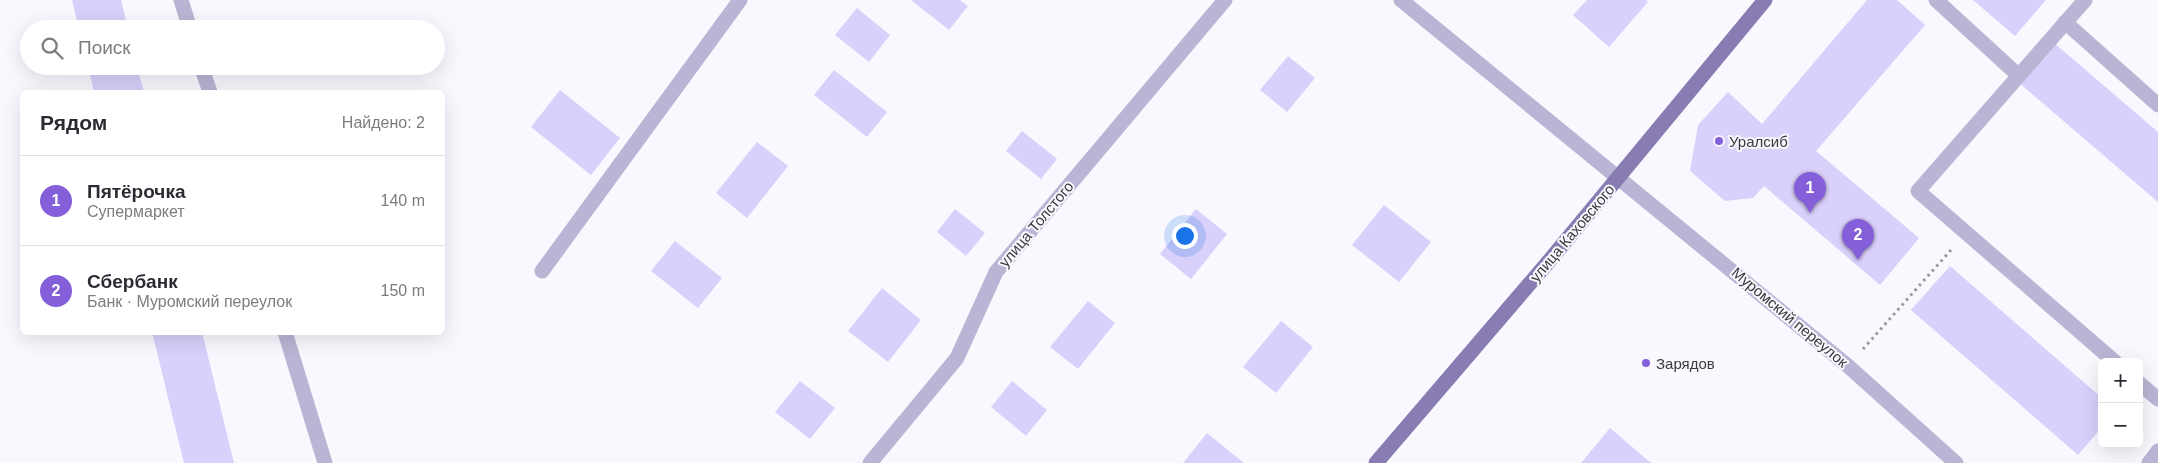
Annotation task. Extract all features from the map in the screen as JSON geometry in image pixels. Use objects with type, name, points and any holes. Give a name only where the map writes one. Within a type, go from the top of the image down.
[{"type":"main road","name":"улица Каховского","points":[[1376,463],[1620,177],[1765,0]]},
{"type":"street","points":[[181,0],[187,20]]},
{"type":"street","points":[[542,271],[740,0]]},
{"type":"street","name":"улица Толстого","points":[[870,463],[956,358],[996,272],[1225,0]]},
{"type":"street","name":"Муромский переулок","points":[[1401,0],[1620,177],[1848,366],[1956,463]]},
{"type":"street","points":[[1936,0],[2019,76]]},
{"type":"street","points":[[2085,0],[1918,191],[2110,358]]},
{"type":"street","points":[[2065,22],[2158,105]]},
{"type":"street","points":[[204,75],[209,90]]},
{"type":"street","points":[[285,335],[325,463]]},
{"type":"street","points":[[2143,386],[2158,399]]},
{"type":"street","points":[[2149,463],[2158,451]]},
{"type":"path","points":[[1848,366],[1966,233]]},
{"type":"building","points":[[72,0],[121,0],[126,20],[77,20]]},
{"type":"building","points":[[911,0],[960,0],[968,6],[949,30]]},
{"type":"building","points":[[1587,0],[1646,0],[1648,2],[1609,47],[1573,15]]},
{"type":"building","points":[[1867,0],[1897,0],[1925,25],[1816,151],[1919,238],[1880,285],[1764,186],[1753,198],[1725,201],[1690,171],[1698,125],[1728,92],[1762,124]]},
{"type":"building","points":[[1973,0],[2046,0],[2015,36]]},
{"type":"building","points":[[857,8],[890,35],[869,62],[835,35]]},
{"type":"building","points":[[2046,36],[2158,132],[2158,202],[2011,76]]},
{"type":"building","points":[[1288,56],[1315,78],[1287,112],[1260,90]]},
{"type":"building","points":[[834,70],[887,112],[867,137],[814,95]]},
{"type":"building","points":[[90,75],[139,75],[143,90],[94,90]]},
{"type":"building","points":[[560,90],[620,138],[591,175],[531,127]]},
{"type":"building","points":[[1022,131],[1057,159],[1041,179],[1006,151]]},
{"type":"building","points":[[757,142],[788,166],[747,218],[716,193]]},
{"type":"building","points":[[1384,205],[1431,242],[1399,282],[1352,245]]},
{"type":"building","points":[[955,209],[985,233],[966,256],[937,232]]},
{"type":"building","points":[[1196,209],[1227,234],[1191,279],[1160,254]]},
{"type":"building","points":[[675,241],[722,278],[698,308],[651,271]]},
{"type":"building","points":[[1950,266],[2098,395],[2098,432],[2078,455],[1911,310]]},
{"type":"building","points":[[882,288],[921,320],[888,362],[848,331]]},
{"type":"building","points":[[1088,301],[1115,323],[1078,369],[1050,347]]},
{"type":"building","points":[[1281,321],[1313,347],[1276,393],[1243,367]]},
{"type":"building","points":[[153,335],[203,335],[234,463],[184,463]]},
{"type":"building","points":[[800,381],[835,408],[810,439],[775,412]]},
{"type":"building","points":[[1012,381],[1047,410],[1026,436],[991,407]]},
{"type":"building","points":[[1610,428],[1651,463],[1581,463]]},
{"type":"building","points":[[1207,433],[1244,463],[1183,463]]},
{"type":"place","name":"Уралсиб","points":[[1719,141]]},
{"type":"place","name":"Пятёрочка","points":[[1810,213]]},
{"type":"place","name":"Сбербанк","points":[[1858,260]]},
{"type":"place","name":"Зарядов","points":[[1646,363]]}]
